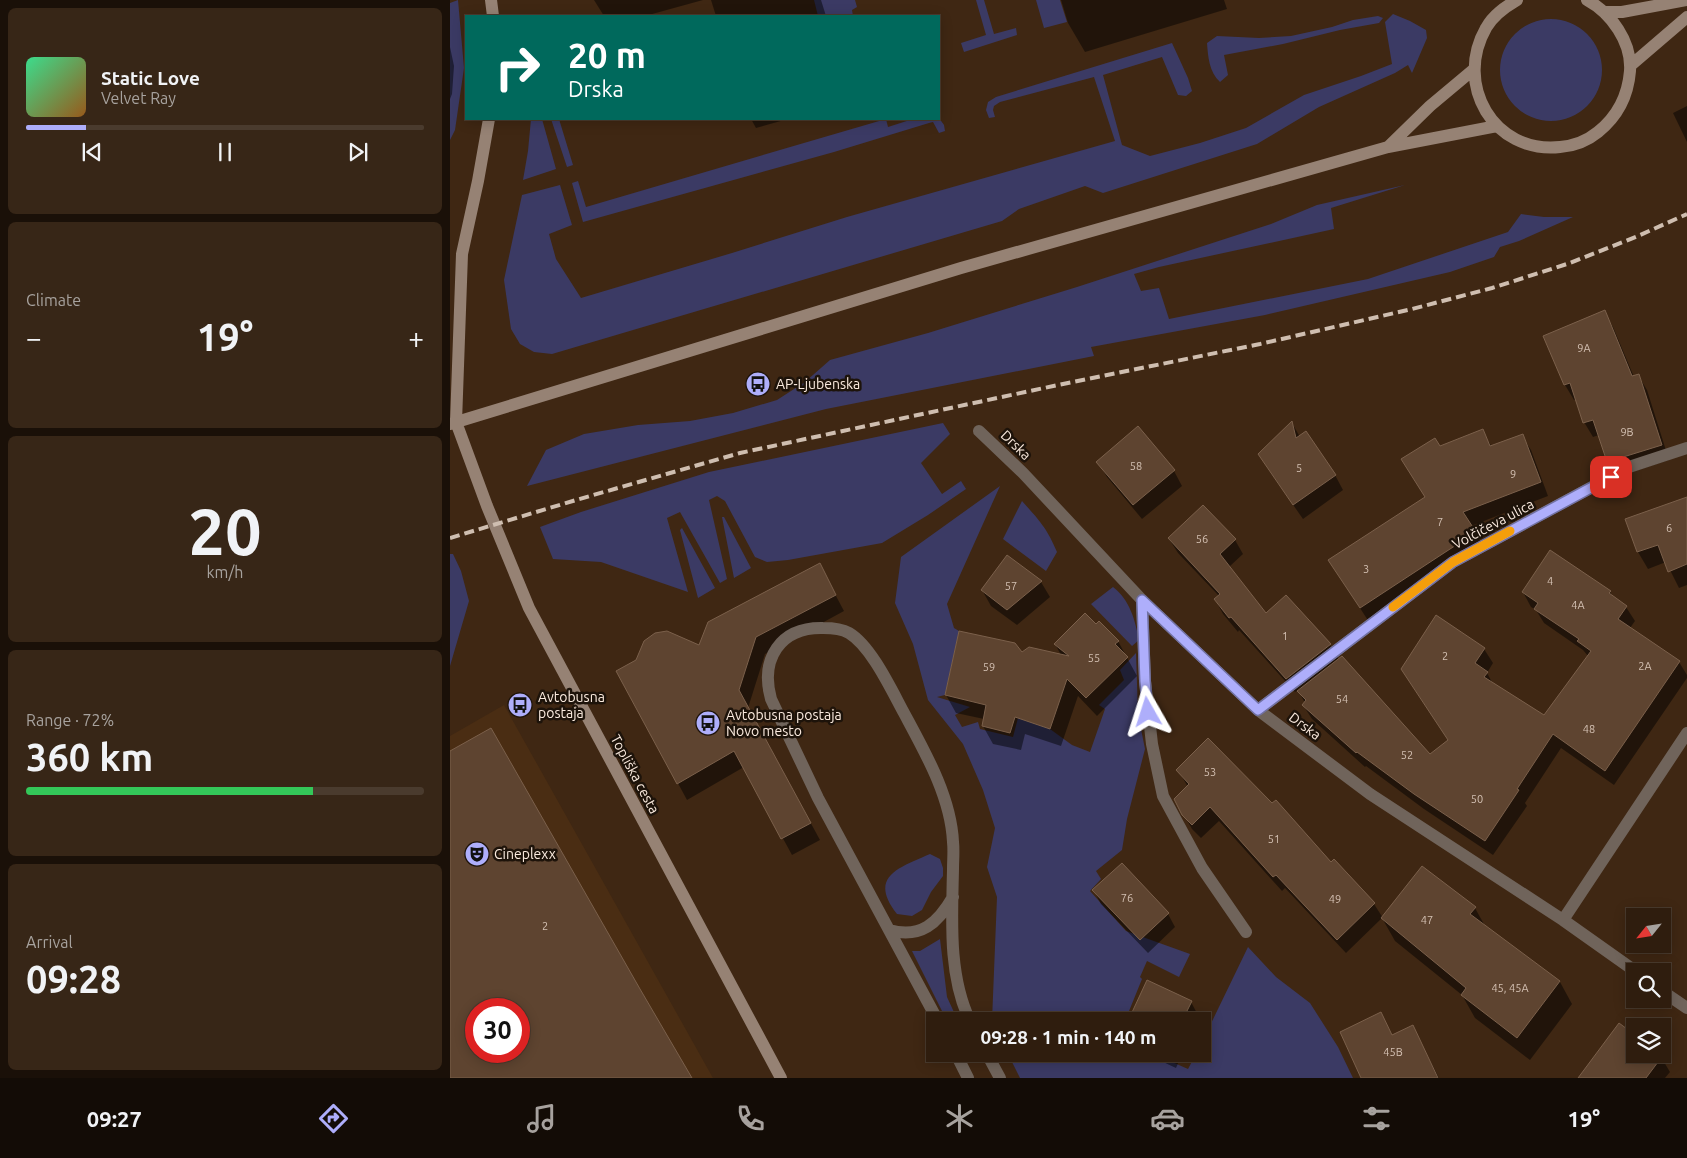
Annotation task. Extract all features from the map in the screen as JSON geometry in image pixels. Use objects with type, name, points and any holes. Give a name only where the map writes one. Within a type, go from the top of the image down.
[{"type":"street","points":[[491,0],[493,15]]},
{"type":"street","points":[[1517,0],[1501,10],[1487,26],[1477,46],[1473,70],[1474,83],[1480,100],[1497,126],[1511,137],[1527,144],[1549,148],[1571,146],[1591,138],[1608,124],[1621,106],[1628,87],[1630,66],[1628,51],[1622,36],[1615,23],[1605,12],[1586,0]]},
{"type":"street","points":[[1605,12],[1622,12],[1687,0]]},
{"type":"street","points":[[1630,66],[1687,17]]},
{"type":"street","points":[[1388,147],[1430,106],[1473,70]]},
{"type":"street","points":[[489,120],[478,182],[462,254],[453,423],[961,268],[1388,147],[1497,126]]},
{"type":"street","name":"Topliška cesta","points":[[453,423],[529,608],[781,1078]]},
{"type":"street","name":"Drska","points":[[979,431],[1023,473],[1142,600],[1258,710],[1370,794],[1563,920],[1626,965]]},
{"type":"street","name":"Volčičeva ulica","points":[[1258,710],[1453,562],[1629,467],[1687,448]]},
{"type":"street","points":[[1142,600],[1145,681],[1151,735],[1163,796],[1202,868],[1246,932]]},
{"type":"street","points":[[933,1012],[818,798],[772,699],[768,686],[768,668],[774,652],[793,633],[810,628],[828,628],[847,631],[862,643],[904,712],[932,770],[949,811],[953,842],[954,958],[960,997],[966,1012]]},
{"type":"street","points":[[1563,920],[1687,733]]},
{"type":"street","points":[[889,930],[901,934],[912,933],[923,928],[938,920],[953,897]]},
{"type":"street","points":[[1671,997],[1687,1008]]},
{"type":"street","points":[[960,1062],[968,1078]]},
{"type":"street","points":[[991,1062],[1000,1078]]},
{"type":"shaded area","points":[[458,0],[464,68],[455,130],[450,140],[450,3]]},
{"type":"shaded area","points":[[814,0],[855,0],[857,7],[852,10],[853,15],[818,15]]},
{"type":"shaded area","points":[[976,0],[984,0],[994,34],[1016,28],[1017,35],[964,52],[961,43],[986,35]]},
{"type":"shaded area","points":[[1036,0],[1060,0],[1067,22],[1044,28]]},
{"type":"shaded area","points":[[1393,14],[1426,30],[1427,38],[1412,73],[1408,65],[1395,73],[1319,107],[1257,144],[1103,193],[1085,186],[1019,209],[1002,221],[552,354],[534,352],[520,344],[511,329],[504,280],[522,195],[560,185],[572,225],[549,234],[556,259],[581,298],[847,217],[1115,141],[1094,77],[1000,102],[994,106],[995,117],[989,118],[986,110],[988,102],[996,97],[1172,43],[1192,91],[1186,96],[1178,95],[1162,57],[1103,75],[1122,145],[1150,156],[1200,143],[1246,128],[1304,95],[1392,64],[1385,22]]},
{"type":"shaded area","points":[[1378,16],[1383,18],[1379,23],[1224,55],[1228,75],[1220,82],[1213,74],[1207,43],[1217,36],[1259,38],[1291,36],[1332,27],[1353,20]]},
{"type":"shaded area","points":[[1551,19],[1571,22],[1580,27],[1594,41],[1599,50],[1602,70],[1599,90],[1594,99],[1580,113],[1571,118],[1551,121],[1531,118],[1522,113],[1508,99],[1503,90],[1500,70],[1503,50],[1508,41],[1522,27],[1531,22]]},
{"type":"shaded area","points":[[940,119],[945,131],[939,133],[933,122],[929,123],[834,152],[583,222],[572,183],[578,181],[586,207],[883,120],[886,120],[888,127],[910,120]]},
{"type":"shaded area","points":[[531,120],[542,120],[556,169],[523,180]]},
{"type":"shaded area","points":[[551,120],[559,120],[573,165],[567,167]]},
{"type":"shaded area","points":[[1405,185],[1331,208],[1334,229],[1134,274],[1141,291],[1159,288],[1169,319],[1368,279],[1508,232],[1521,214],[1544,217],[1573,217],[1519,241],[1500,247],[1494,257],[1450,272],[1265,315],[1091,347],[1094,356],[826,409],[527,486],[546,450],[584,434],[638,425],[690,421],[733,413],[777,400],[805,382],[830,360],[928,333],[1077,287],[1271,224],[1317,205]]},
{"type":"shaded area","points":[[943,423],[950,434],[921,463],[942,494],[961,481],[966,489],[882,543],[767,562],[755,557],[725,501],[717,496],[709,500],[727,579],[720,583],[680,512],[667,518],[688,592],[601,562],[553,559],[540,527],[581,512],[709,472]]},
{"type":"shaded area","points":[[1000,486],[947,604],[954,628],[959,631],[945,695],[937,697],[970,707],[955,715],[962,727],[978,722],[980,729],[1013,737],[1018,718],[1050,729],[1072,745],[1090,752],[1105,709],[1099,705],[1124,680],[1120,670],[1136,653],[1138,714],[1145,749],[1127,819],[1122,850],[1096,871],[1101,879],[1090,891],[1126,931],[1190,954],[1179,977],[1147,961],[1129,1012],[992,1012],[997,897],[987,867],[995,828],[983,790],[963,744],[928,700],[913,644],[895,603],[901,557]]},
{"type":"shaded area","points":[[1022,501],[1042,525],[1057,552],[1046,571],[1003,539]]},
{"type":"shaded area","points":[[722,517],[724,517],[751,568],[734,578]]},
{"type":"shaded area","points":[[682,528],[715,588],[698,598],[680,530]]},
{"type":"shaded area","points":[[450,554],[453,554],[461,571],[469,601],[450,666]]},
{"type":"shaded area","points":[[1113,587],[1128,604],[1133,618],[1139,640],[1132,646],[1091,604]]},
{"type":"shaded area","points":[[504,705],[713,1078],[450,1078],[450,736]]},
{"type":"shaded area","points":[[930,854],[940,859],[943,876],[931,892],[922,910],[912,916],[897,914],[885,891],[886,882],[898,869]]},
{"type":"shaded area","points":[[940,939],[947,997],[954,1012],[942,1012],[912,951],[920,951]]},
{"type":"shaded area","points":[[1248,947],[1276,977],[1310,1003],[1338,1047],[1353,1078],[1020,1078],[1012,1062],[1172,1062],[1188,1069],[1192,1062],[1211,1062],[1211,1023]]},
{"type":"building","points":[[1605,310],[1632,376],[1639,374],[1662,445],[1607,462],[1593,420],[1583,423],[1570,383],[1564,385],[1543,336]]},
{"type":"building","points":[[1292,421],[1296,438],[1306,431],[1336,475],[1293,505],[1258,454]]},
{"type":"building","points":[[1138,426],[1175,470],[1133,505],[1096,462]]},
{"type":"building","points":[[1483,429],[1490,446],[1523,434],[1541,482],[1463,512],[1476,532],[1360,608],[1328,560],[1425,497],[1401,459],[1435,438],[1440,446]]},
{"type":"building","points":[[1687,497],[1687,564],[1668,572],[1658,545],[1637,552],[1625,519]]},
{"type":"building","points":[[1203,505],[1236,539],[1220,554],[1266,613],[1286,595],[1331,644],[1286,679],[1231,617],[1229,618],[1214,599],[1220,594],[1168,538]]},
{"type":"building","points":[[1550,550],[1611,591],[1609,593],[1627,606],[1618,619],[1680,661],[1605,771],[1553,734],[1485,841],[1356,753],[1302,705],[1306,700],[1297,691],[1342,656],[1430,754],[1448,740],[1401,669],[1436,615],[1485,648],[1475,663],[1488,672],[1484,677],[1544,715],[1591,651],[1577,641],[1579,639],[1534,609],[1538,603],[1522,592]]},
{"type":"building","points":[[1007,555],[1042,581],[1007,610],[981,590]]},
{"type":"building","points":[[820,563],[836,595],[756,637],[739,690],[811,823],[781,839],[734,751],[677,784],[616,671],[636,660],[644,641],[655,633],[667,631],[699,645],[708,622]]},
{"type":"building","points":[[1085,613],[1096,624],[1099,621],[1119,641],[1115,644],[1128,657],[1086,698],[1067,679],[1050,729],[1015,717],[1010,733],[982,726],[986,705],[945,695],[959,631],[1015,643],[1022,652],[1029,647],[1069,656],[1054,644]]},
{"type":"building","points":[[491,728],[692,1078],[450,1078],[450,751]]},
{"type":"building","points":[[1208,738],[1272,803],[1276,800],[1331,862],[1334,859],[1375,903],[1337,940],[1276,875],[1273,877],[1210,807],[1192,825],[1182,815],[1174,799],[1189,784],[1176,770]]},
{"type":"building","points":[[1122,863],[1169,913],[1140,940],[1092,890]]},
{"type":"building","points":[[1422,866],[1476,907],[1470,914],[1560,981],[1517,1038],[1461,995],[1466,988],[1381,918]]},
{"type":"building","points":[[1147,980],[1192,1001],[1186,1012],[1132,1012]]},
{"type":"building","points":[[1381,1012],[1392,1035],[1413,1025],[1438,1078],[1361,1078],[1340,1032]]},
{"type":"building","points":[[1619,1023],[1626,1028],[1626,1063],[1657,1063],[1646,1078],[1578,1078]]},
{"type":"railway","points":[[450,538],[740,453],[1260,344],[1412,309],[1492,288],[1570,263],[1687,214]]},
{"type":"slow traffic","points":[[1393,607],[1453,562],[1510,531]]},
{"type":"place","name":"AP-Ljubenska","points":[[758,384]]},
{"type":"place","name":"Avtobusna postaja","points":[[520,705]]},
{"type":"place","name":"Avtobusna postaja Novo mesto","points":[[708,723]]},
{"type":"place","name":"Cineplexx","points":[[477,854]]},
{"type":"route","points":[[1148,712],[1142,600],[1258,710],[1453,562],[1611,477]]}]
